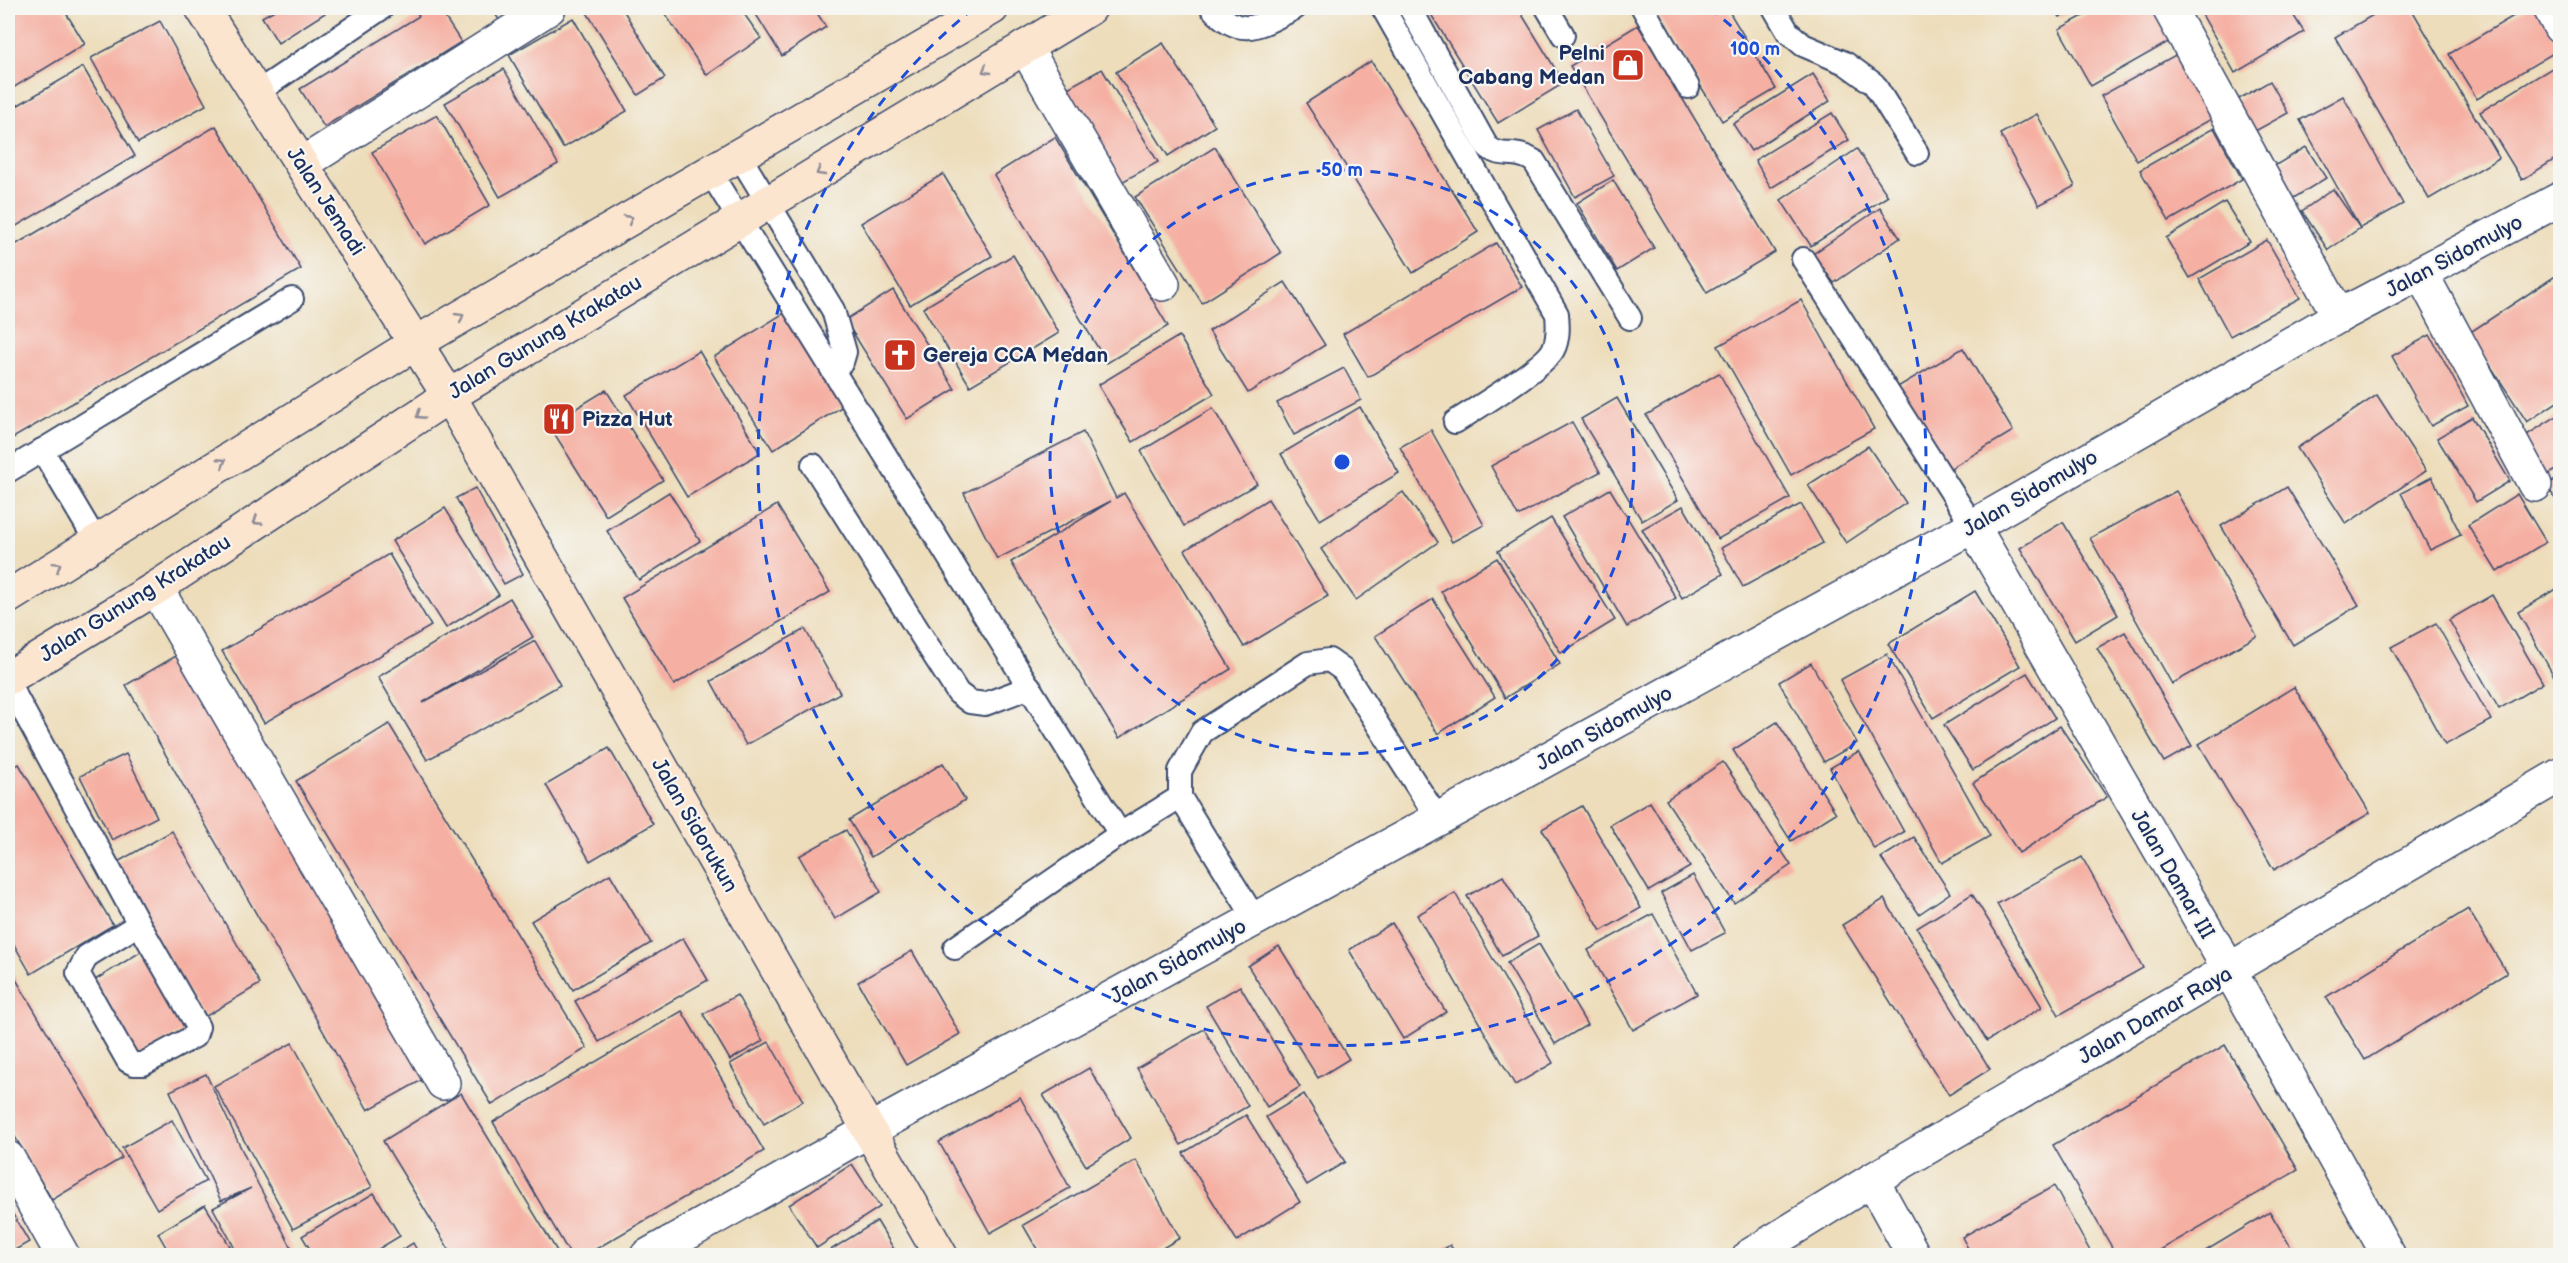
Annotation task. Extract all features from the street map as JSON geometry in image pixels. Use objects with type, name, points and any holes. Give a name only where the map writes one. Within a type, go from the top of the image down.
[{"type":"main road","name":"Jalan Jemadi","points":[[202,8],[449,396]]},
{"type":"main road","points":[[8,597],[416,342],[992,8]]},
{"type":"main road","name":"Jalan Gunung Krakatau","points":[[8,680],[156,588],[449,396],[1090,8]]},
{"type":"main road","name":"Jalan Sidorukun","points":[[449,396],[941,1256]]},
{"type":"street","points":[[303,164],[549,8]]},
{"type":"street","points":[[2169,8],[2339,316]]},
{"type":"street","points":[[2550,8],[2560,27]]},
{"type":"street","points":[[1025,47],[1163,284]]},
{"type":"street","name":"Jalan Sidomulyo","points":[[647,1256],[1255,918],[1973,526],[2339,316],[2560,199]]},
{"type":"street","points":[[2421,273],[2535,485]]},
{"type":"street","name":"Jalan Damar III","points":[[1973,526],[2230,972],[2389,1256]]},
{"type":"street","points":[[156,588],[443,1083]]},
{"type":"street","name":"Jalan Damar Raya","points":[[1749,1256],[1872,1180],[2230,972],[2560,775]]},
{"type":"street","points":[[8,1158],[63,1256]]},
{"type":"street","points":[[1872,1180],[1914,1256]]},
{"type":"lane","points":[[256,93],[382,8]]},
{"type":"lane","points":[[1212,8],[1223,20],[1241,28],[1261,24],[1295,8]]},
{"type":"lane","points":[[1383,8],[1557,314],[1558,330],[1553,352],[1524,376],[1455,422]]},
{"type":"lane","points":[[1410,8],[1486,145],[1497,153],[1520,153],[1534,160],[1630,318]]},
{"type":"lane","points":[[1547,8],[1563,35]]},
{"type":"lane","points":[[1643,8],[1688,87]]},
{"type":"lane","points":[[1773,8],[1788,32],[1803,45],[1845,63],[1874,84],[1917,153]]},
{"type":"lane","points":[[739,155],[753,212],[833,371],[1120,834]]},
{"type":"lane","points":[[710,172],[753,212],[833,310],[845,352],[842,362],[833,371]]},
{"type":"lane","points":[[1803,259],[1973,526]]},
{"type":"lane","points":[[8,471],[292,299]]},
{"type":"lane","points":[[42,450],[96,541]]},
{"type":"lane","points":[[813,465],[958,693],[970,702],[985,704],[1030,687]]},
{"type":"lane","points":[[1255,918],[1179,797],[1180,771],[1202,732],[1308,663],[1329,660],[1342,670],[1438,819]]},
{"type":"lane","points":[[8,680],[139,924],[198,1027],[195,1036],[143,1064],[134,1064],[128,1061],[78,973],[87,956],[139,924]]},
{"type":"lane","points":[[955,948],[1120,834],[1179,797]]},
{"type":"building","points":[[8,8],[63,8],[85,44],[8,91]]},
{"type":"building","points":[[278,8],[333,8],[278,43],[262,17]]},
{"type":"building","points":[[414,8],[439,8],[461,42],[324,127],[300,89],[419,16]]},
{"type":"building","points":[[491,8],[522,8],[500,21]]},
{"type":"building","points":[[591,8],[622,8],[665,78],[638,95],[586,11]]},
{"type":"building","points":[[661,8],[740,8],[761,38],[707,75]]},
{"type":"building","points":[[752,8],[814,8],[826,27],[782,56]]},
{"type":"building","points":[[1427,8],[1518,8],[1564,83],[1498,123]]},
{"type":"building","points":[[1653,8],[1727,8],[1776,89],[1722,121]]},
{"type":"building","points":[[2054,8],[2078,8],[2060,17]]},
{"type":"building","points":[[2098,8],[2154,8],[2172,40],[2091,86],[2059,29]]},
{"type":"building","points":[[2289,8],[2304,32],[2235,73],[2199,9]]},
{"type":"building","points":[[2385,8],[2411,8],[2499,158],[2429,199],[2335,37]]},
{"type":"building","points":[[2527,8],[2538,8],[2560,49],[2477,99],[2449,54]]},
{"type":"building","points":[[573,18],[627,111],[563,148],[509,55]]},
{"type":"building","points":[[160,21],[206,105],[138,143],[91,58]]},
{"type":"building","points":[[1638,25],[1775,252],[1707,293],[1570,66]]},
{"type":"building","points":[[1163,43],[1215,126],[1168,156],[1116,72]]},
{"type":"building","points":[[2179,53],[2215,117],[2137,161],[2101,96]]},
{"type":"building","points":[[1371,61],[1478,232],[1413,273],[1306,103]]},
{"type":"building","points":[[2560,63],[2560,156],[2522,180],[2480,112]]},
{"type":"building","points":[[83,67],[135,156],[8,231],[8,111]]},
{"type":"building","points":[[504,69],[558,164],[500,197],[445,103]]},
{"type":"building","points":[[1102,69],[1158,162],[1120,183],[1064,90]]},
{"type":"building","points":[[1813,74],[1830,101],[1751,151],[1733,124]]},
{"type":"building","points":[[2270,81],[2288,113],[2248,135],[2230,104]]},
{"type":"building","points":[[2343,96],[2403,204],[2360,228],[2300,120]]},
{"type":"building","points":[[1576,109],[1614,176],[1575,197],[1538,130]]},
{"type":"building","points":[[1832,113],[1849,140],[1771,188],[1755,160]]},
{"type":"building","points":[[2037,114],[2075,186],[2039,205],[2000,134]]},
{"type":"building","points":[[437,115],[490,205],[425,244],[372,152]]},
{"type":"building","points":[[216,126],[301,269],[8,441],[8,249]]},
{"type":"building","points":[[2214,128],[2242,179],[2169,221],[2140,170]]},
{"type":"building","points":[[1055,137],[1168,326],[1107,363],[994,175]]},
{"type":"building","points":[[1215,147],[1281,253],[1202,303],[1135,197]]},
{"type":"building","points":[[2306,147],[2326,178],[2289,201],[2269,169]]},
{"type":"building","points":[[1857,149],[1888,196],[1811,246],[1781,200]]},
{"type":"building","points":[[943,174],[992,256],[910,305],[861,223]]},
{"type":"building","points":[[1613,180],[1654,248],[1617,271],[1577,203]]},
{"type":"building","points":[[2333,189],[2360,228],[2328,250],[2302,211]]},
{"type":"building","points":[[2225,202],[2250,242],[2190,278],[2166,238]]},
{"type":"building","points":[[1880,208],[1900,238],[1834,283],[1813,254]]},
{"type":"building","points":[[2267,240],[2300,298],[2230,336],[2199,279]]},
{"type":"building","points":[[1496,243],[1522,287],[1368,377],[1343,334]]},
{"type":"building","points":[[1013,255],[1059,333],[970,386],[923,308]]},
{"type":"building","points":[[2560,273],[2560,400],[2527,422],[2469,333]]},
{"type":"building","points":[[1285,282],[1325,345],[1248,393],[1209,331]]},
{"type":"building","name":"Gereja CCA Medan","points":[[893,290],[955,389],[907,419],[845,320]]},
{"type":"building","points":[[1801,300],[1874,429],[1791,475],[1718,346]]},
{"type":"building","points":[[784,313],[843,406],[773,450],[714,357]]},
{"type":"building","points":[[2430,335],[2468,406],[2431,426],[2392,356]]},
{"type":"building","points":[[1179,336],[1214,394],[1133,442],[1098,385]]},
{"type":"building","points":[[1963,348],[2013,431],[1946,471],[1896,388]]},
{"type":"building","points":[[699,351],[760,453],[687,497],[626,395]]},
{"type":"building","points":[[1344,368],[1361,400],[1294,435],[1277,403]]},
{"type":"building","points":[[1719,373],[1790,498],[1718,539],[1646,415]]},
{"type":"building","points":[[606,390],[663,480],[606,516],[549,425]]},
{"type":"building","points":[[2377,395],[2426,471],[2346,524],[2297,448]]},
{"type":"building","points":[[1617,398],[1678,500],[1642,521],[1581,419]]},
{"type":"building","points":[[1360,407],[1399,473],[1320,520],[1281,454]]},
{"type":"building","points":[[1213,408],[1257,484],[1184,526],[1141,451]]},
{"type":"building","points":[[2560,414],[2560,467],[2543,478],[2519,440]]},
{"type":"building","points":[[2472,417],[2510,481],[2476,502],[2437,438]]},
{"type":"building","points":[[1572,422],[1600,472],[1518,516],[1491,466]]},
{"type":"building","points":[[1431,430],[1484,525],[1452,542],[1400,447]]},
{"type":"building","points":[[1083,432],[1116,498],[1124,493],[1231,669],[1119,738],[1011,562],[1111,501],[997,559],[964,493]]},
{"type":"building","points":[[1868,446],[1906,503],[1846,543],[1808,485]]},
{"type":"building","points":[[2432,477],[2461,535],[2430,550],[2401,493]]},
{"type":"building","points":[[2560,477],[2560,507],[2547,485]]},
{"type":"building","points":[[2287,487],[2359,605],[2293,645],[2221,526]]},
{"type":"building","points":[[475,488],[523,574],[504,584],[456,498]]},
{"type":"building","points":[[1610,489],[1676,598],[1627,627],[1562,517]]},
{"type":"building","points":[[2176,491],[2257,636],[2172,684],[2090,538]]},
{"type":"building","points":[[669,492],[700,541],[639,580],[607,531]]},
{"type":"building","points":[[1403,492],[1438,542],[1356,600],[1321,549]]},
{"type":"building","points":[[2517,494],[2546,542],[2497,572],[2468,525]]},
{"type":"building","points":[[1268,499],[1328,596],[1244,647],[1185,550]]},
{"type":"building","points":[[1801,504],[1823,543],[1743,587],[1721,548]]},
{"type":"building","points":[[777,505],[830,592],[674,685],[622,598]]},
{"type":"building","points":[[1683,506],[1723,574],[1682,598],[1642,529]]},
{"type":"building","points":[[445,508],[499,595],[446,628],[392,541]]},
{"type":"building","points":[[1551,518],[1615,620],[1561,653],[1498,551]]},
{"type":"building","points":[[2063,522],[2118,615],[2075,641],[2020,548]]},
{"type":"building","points":[[389,554],[431,626],[264,723],[222,651]]},
{"type":"building","points":[[1497,558],[1560,664],[1505,698],[1441,591]]},
{"type":"building","points":[[2560,587],[2560,687],[2518,612]]},
{"type":"building","points":[[1975,591],[2020,666],[1933,718],[1888,644]]},
{"type":"building","points":[[2492,595],[2543,683],[2499,709],[2449,620]]},
{"type":"building","points":[[510,598],[533,637],[422,703],[535,641],[560,685],[427,760],[378,677]]},
{"type":"building","points":[[1433,599],[1495,697],[1438,734],[1375,636]]},
{"type":"building","points":[[2436,623],[2491,720],[2445,745],[2391,647]]},
{"type":"building","points":[[805,629],[840,693],[746,745],[711,681]]},
{"type":"building","points":[[2125,632],[2192,746],[2164,762],[2097,648]]},
{"type":"building","points":[[188,649],[431,1075],[368,1110],[126,685]]},
{"type":"building","points":[[1887,654],[1990,836],[1942,863],[1840,680]]},
{"type":"building","points":[[1811,663],[1857,743],[1824,762],[1779,682]]},
{"type":"building","points":[[2027,673],[2055,718],[1973,770],[1944,725]]},
{"type":"building","points":[[2294,687],[2370,813],[2274,870],[2199,744]]},
{"type":"building","points":[[1777,722],[1836,813],[1791,841],[1733,750]]},
{"type":"building","points":[[389,724],[587,1048],[492,1105],[296,781]]},
{"type":"building","points":[[2060,726],[2107,797],[2019,853],[1973,783]]},
{"type":"building","points":[[609,748],[653,824],[590,861],[546,785]]},
{"type":"building","points":[[1859,751],[1904,832],[1874,849],[1830,768]]},
{"type":"building","points":[[126,754],[157,817],[112,840],[80,776]]},
{"type":"building","points":[[1723,762],[1791,865],[1734,903],[1666,800]]},
{"type":"building","points":[[943,763],[965,800],[871,857],[849,820]]},
{"type":"building","points":[[19,764],[113,925],[31,974],[8,934],[8,770]]},
{"type":"building","points":[[1650,802],[1690,867],[1649,891],[1610,825]]},
{"type":"building","points":[[1582,806],[1641,908],[1601,931],[1542,829]]},
{"type":"building","points":[[846,830],[881,892],[835,919],[799,856]]},
{"type":"building","points":[[172,831],[260,984],[203,1018],[114,864]]},
{"type":"building","points":[[1914,837],[1950,893],[1919,914],[1881,858]]},
{"type":"building","points":[[2082,857],[2143,968],[2059,1015],[1997,904]]},
{"type":"building","points":[[610,874],[651,943],[573,990],[531,921]]},
{"type":"building","points":[[1693,875],[1725,933],[1692,950],[1661,893]]},
{"type":"building","points":[[1503,876],[1538,936],[1502,956],[1467,896]]},
{"type":"building","points":[[1455,893],[1553,1063],[1515,1085],[1417,915]]},
{"type":"building","points":[[1972,894],[2042,1007],[1987,1041],[1917,928]]},
{"type":"building","points":[[1884,899],[1990,1069],[1949,1095],[1842,925]]},
{"type":"building","points":[[2468,909],[2507,973],[2365,1060],[2326,997]]},
{"type":"building","points":[[1653,914],[1697,994],[1633,1030],[1588,950]]},
{"type":"building","points":[[1392,923],[1446,1012],[1403,1039],[1349,950]]},
{"type":"building","points":[[683,938],[708,980],[599,1042],[575,1001]]},
{"type":"building","points":[[1539,944],[1587,1025],[1555,1044],[1507,963]]},
{"type":"building","points":[[1279,946],[1349,1059],[1318,1078],[1248,966]]},
{"type":"building","points":[[142,951],[187,1029],[139,1057],[95,980]]},
{"type":"building","points":[[912,951],[960,1034],[906,1065],[858,982]]},
{"type":"building","points":[[8,966],[122,1158],[52,1200],[8,1125]]},
{"type":"building","points":[[1240,986],[1300,1087],[1267,1107],[1206,1006]]},
{"type":"building","points":[[737,995],[763,1041],[730,1060],[703,1014]]},
{"type":"building","points":[[682,1011],[764,1151],[584,1256],[571,1256],[493,1122]]},
{"type":"building","points":[[1204,1029],[1248,1106],[1181,1145],[1137,1068]]},
{"type":"building","points":[[769,1042],[803,1101],[764,1124],[730,1064]]},
{"type":"building","points":[[292,1043],[372,1187],[293,1229],[214,1086]]},
{"type":"building","points":[[2225,1045],[2298,1170],[2150,1256],[2117,1256],[2053,1145]]},
{"type":"building","points":[[1089,1068],[1131,1138],[1086,1166],[1043,1095]]},
{"type":"building","points":[[206,1074],[258,1184],[296,1256],[239,1256],[213,1208],[251,1188],[221,1201],[170,1091]]},
{"type":"building","points":[[461,1093],[560,1256],[453,1256],[383,1141]]},
{"type":"building","points":[[1304,1094],[1345,1162],[1307,1185],[1266,1117]]},
{"type":"building","points":[[1020,1097],[1070,1188],[990,1233],[939,1142]]},
{"type":"building","points":[[1246,1115],[1300,1202],[1237,1241],[1183,1153]]},
{"type":"building","points":[[172,1120],[206,1181],[157,1209],[122,1148]]},
{"type":"building","points":[[1136,1160],[1180,1238],[1149,1256],[1041,1256],[1023,1225]]},
{"type":"building","points":[[852,1164],[880,1207],[817,1248],[789,1205]]},
{"type":"building","points":[[2054,1186],[2090,1251],[2083,1256],[1972,1256],[1962,1237]]},
{"type":"building","points":[[374,1193],[400,1236],[367,1256],[314,1256],[302,1236]]},
{"type":"building","points":[[205,1205],[236,1256],[171,1256],[158,1233]]},
{"type":"building","points":[[8,1206],[29,1242],[8,1254]]},
{"type":"building","points":[[2270,1212],[2296,1256],[2197,1256]]},
{"type":"building","points":[[877,1221],[898,1256],[825,1256],[824,1254]]},
{"type":"building","points":[[413,1243],[420,1256],[392,1256]]},
{"type":"building","points":[[1450,1245],[1457,1256],[1433,1256]]},
{"type":"place","name":"Pelni Cabang Medan","points":[[1628,65]]},
{"type":"place","name":"Gereja CCA Medan","points":[[900,355]]},
{"type":"place","name":"Pizza Hut","points":[[559,419]]}]
